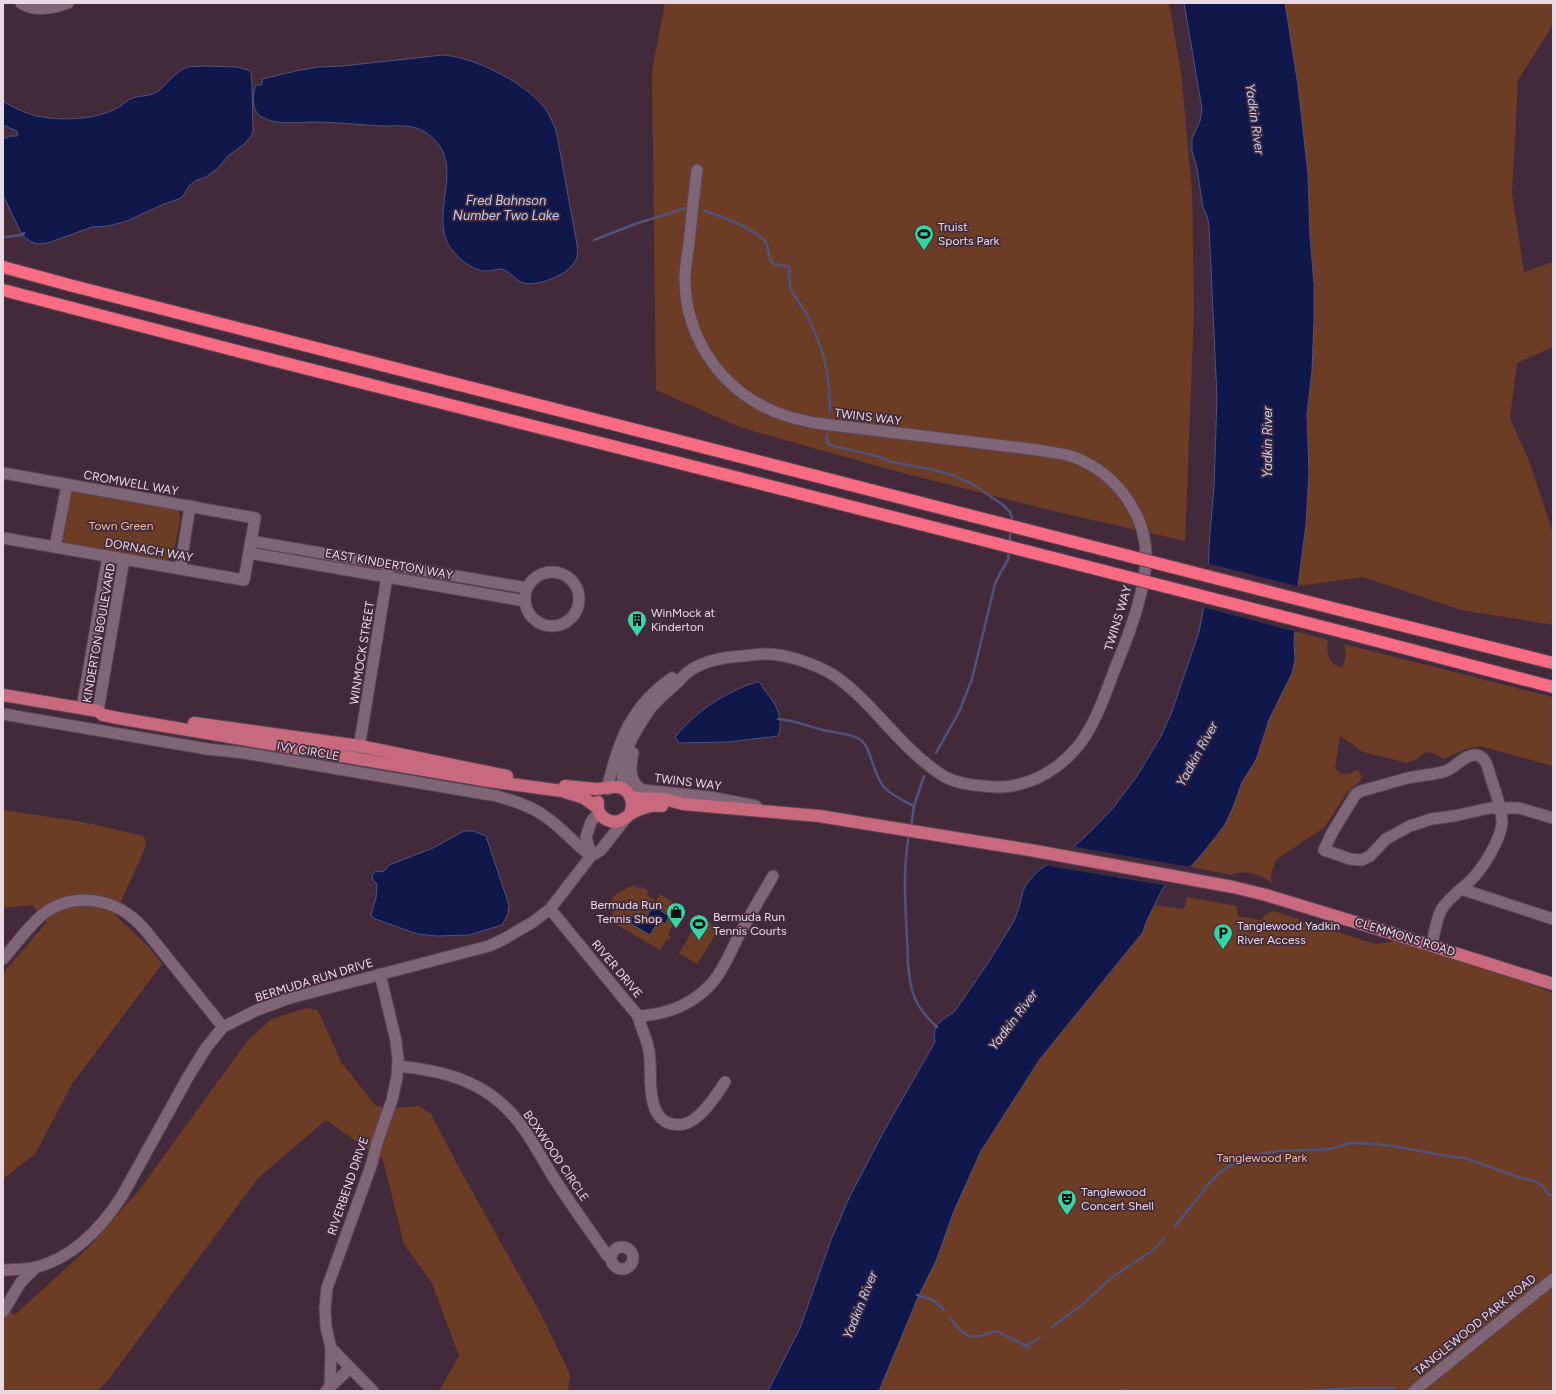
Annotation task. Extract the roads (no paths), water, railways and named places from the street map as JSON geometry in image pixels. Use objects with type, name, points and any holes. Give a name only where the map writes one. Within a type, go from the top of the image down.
[{"type":"highway","points":[[3,267],[102,294],[1553,663]]},
{"type":"highway","points":[[3,290],[1553,687]]},
{"type":"main road","points":[[3,695],[98,711],[104,715],[123,719],[280,746],[489,781],[562,791],[584,798],[599,810]]},
{"type":"main road","points":[[98,711],[105,708],[206,725],[360,746],[527,780],[587,788],[607,789],[615,787],[637,798],[664,799],[683,804]]},
{"type":"main road","points":[[607,789],[600,795],[597,804],[602,816],[609,821],[618,822],[648,806],[683,804]]},
{"type":"main road","points":[[627,792],[633,805],[628,816]]},
{"type":"main road","name":"CLEMMONS ROAD","points":[[683,804],[784,811],[819,816],[1030,850],[1233,887],[1266,895],[1432,945],[1553,984]]},
{"type":"street","points":[[21,3],[25,6],[42,9],[58,7],[68,3]]},
{"type":"street","name":"TWINS WAY","points":[[627,792],[622,774],[627,750],[634,731],[655,703],[670,688],[685,674],[698,666],[730,657],[769,654],[806,662],[834,676],[860,697],[915,754],[945,776],[966,784],[991,787],[1015,786],[1039,778],[1062,763],[1077,747],[1090,729],[1132,623],[1139,600],[1146,561],[1145,542],[1136,514],[1121,489],[1103,473],[1088,464],[1067,456],[1038,450],[815,423],[786,416],[761,406],[739,392],[718,372],[701,345],[689,316],[685,279],[697,170]]},
{"type":"street","name":"CROMWELL WAY","points":[[3,473],[256,518],[251,541]]},
{"type":"street","points":[[55,547],[67,485]]},
{"type":"street","points":[[180,569],[190,506]]},
{"type":"street","name":"DORNACH WAY","points":[[3,538],[244,580],[249,553]]},
{"type":"street","points":[[249,553],[251,541]]},
{"type":"street","name":"EAST KINDERTON WAY","points":[[251,541],[527,588]]},
{"type":"street","name":"EAST KINDERTON WAY","points":[[249,553],[525,601]]},
{"type":"street","name":"KINDERTON BOULEVARD","points":[[82,708],[108,556]]},
{"type":"street","name":"KINDERTON BOULEVARD","points":[[98,711],[124,559]]},
{"type":"street","name":"WINMOCK STREET","points":[[360,746],[389,565]]},
{"type":"street","points":[[559,572],[568,577],[575,584],[579,603],[576,612],[569,620],[561,624],[551,626],[542,624],[533,618],[528,610],[525,601],[527,588],[532,580],[540,574],[559,572]]},
{"type":"street","name":"TWINS WAY","points":[[607,789],[616,752],[636,713],[648,698],[665,683],[677,674],[685,674]]},
{"type":"street","name":"IVY CIRCLE","points":[[3,714],[497,796],[527,806],[544,815],[573,842],[591,856]]},
{"type":"street","name":"TWINS WAY","points":[[646,717],[631,763],[632,777],[634,782],[640,788],[649,791],[710,797],[784,811]]},
{"type":"street","points":[[280,746],[293,743],[355,751],[358,750],[360,746]]},
{"type":"street","points":[[1432,945],[1437,922],[1442,910],[1447,902],[1469,882],[1481,867],[1496,841],[1501,828],[1502,820],[1499,807],[1486,762],[1477,755],[1470,755],[1456,766],[1447,770],[1408,778],[1357,792],[1332,833],[1324,850],[1350,859],[1362,860],[1370,856],[1386,839],[1418,823],[1499,807],[1519,808],[1553,818]]},
{"type":"street","name":"BERMUDA RUN DRIVE","points":[[591,856],[592,844],[598,824],[599,810]]},
{"type":"street","name":"BERMUDA RUN DRIVE","points":[[3,1270],[36,1267],[60,1257],[86,1240],[113,1210],[188,1077],[206,1048],[223,1028],[257,1010],[283,1001],[489,946],[504,939],[533,922],[550,909],[591,856],[601,850],[628,816]]},
{"type":"street","name":"RIVER DRIVE","points":[[550,909],[638,1016],[668,1012],[684,1005],[701,994],[716,978],[773,876]]},
{"type":"street","points":[[1461,889],[1553,919]]},
{"type":"street","points":[[3,959],[37,920],[55,906],[78,900],[105,902],[117,907],[143,928],[223,1028]]},
{"type":"street","name":"RIVERBEND DRIVE","points":[[328,1389],[331,1348],[326,1327],[324,1308],[327,1288],[371,1166],[377,1143],[392,1100],[398,1066],[395,1035],[380,974]]},
{"type":"street","points":[[638,1016],[650,1053],[653,1102],[656,1112],[663,1120],[672,1125],[682,1124],[695,1119],[725,1082]]},
{"type":"street","name":"BOXWOOD CIRCLE","points":[[398,1066],[422,1068],[455,1076],[474,1085],[501,1103],[523,1128],[559,1185],[607,1255],[611,1258]]},
{"type":"street","name":"BERMUDA RUN DRIVE","points":[[3,1312],[22,1282],[36,1267]]},
{"type":"street","name":"TANGLEWOOD PARK ROAD","points":[[1414,1391],[1553,1279]]},
{"type":"street","points":[[331,1348],[373,1391]]},
{"type":"street","points":[[328,1389],[350,1368]]},
{"type":"water","name":"Yadkin River","points":[[1184,3],[1285,3],[1298,85],[1308,174],[1310,236],[1314,284],[1312,371],[1307,414],[1309,473],[1306,524],[1297,594],[1294,642],[1295,660],[1292,673],[1269,720],[1256,760],[1242,782],[1232,810],[1224,826],[1191,866],[1163,888],[1147,920],[1143,932],[1040,1059],[981,1151],[954,1211],[936,1261],[919,1295],[879,1391],[768,1391],[800,1328],[831,1240],[850,1196],[884,1131],[935,1042],[934,1034],[936,1026],[954,1012],[988,963],[1014,921],[1027,883],[1039,870],[1071,849],[1086,836],[1113,808],[1137,776],[1161,736],[1171,714],[1199,632],[1208,585],[1209,546],[1214,487],[1217,397],[1209,226],[1207,216],[1203,208],[1197,168],[1192,151],[1192,139],[1200,121],[1202,109]]},
{"type":"water","name":"Fred Bahnson Number Two Lake","points":[[443,55],[471,61],[501,74],[529,92],[549,115],[556,130],[578,250],[575,262],[558,276],[543,282],[530,284],[524,283],[501,269],[486,271],[470,266],[455,253],[448,244],[444,229],[443,215],[447,170],[445,156],[438,144],[420,129],[405,126],[323,122],[279,122],[260,116],[255,110],[253,97],[255,88],[256,85],[262,85],[262,79],[319,67],[343,66]]},
{"type":"water","points":[[188,67],[237,67],[251,71],[253,131],[252,135],[244,144],[228,156],[218,168],[206,177],[195,181],[189,186],[183,196],[179,199],[164,204],[127,221],[108,226],[92,227],[48,243],[38,244],[31,242],[22,235],[3,195],[3,139],[10,136],[17,136],[18,134],[17,131],[3,125],[3,101],[20,110],[46,118],[66,119],[87,117],[107,113],[130,99],[157,92],[183,69]]},
{"type":"water","points":[[756,682],[761,684],[777,708],[780,718],[778,736],[728,742],[679,743],[675,737],[702,711],[722,697]]},
{"type":"water","points":[[464,831],[473,831],[486,836],[509,905],[508,914],[502,925],[469,935],[437,936],[417,934],[373,918],[371,915],[376,898],[377,884],[373,880],[372,875],[376,871],[383,872],[389,865],[433,848]]},
{"type":"water","points":[[653,906],[669,916],[665,924],[659,920],[650,935],[630,923],[632,917],[637,912],[646,918]]},
{"type":"waterway","points":[[594,240],[635,224],[686,208]]},
{"type":"waterway","points":[[704,211],[735,222],[756,234],[763,239],[767,245],[770,259],[774,264],[789,267],[791,289],[807,315],[822,351],[829,385],[830,412]]},
{"type":"waterway","points":[[5,237],[22,235],[24,233]]},
{"type":"waterway","points":[[827,434],[827,442],[829,445],[877,456],[892,462],[953,475],[974,485],[1003,505],[1010,512],[1012,518],[1011,523]]},
{"type":"waterway","points":[[1009,543],[1011,530]]},
{"type":"waterway","points":[[936,753],[959,712],[972,679],[995,584],[1008,560],[1009,550]]},
{"type":"waterway","points":[[778,719],[847,735],[861,740],[867,749],[877,776],[884,787],[894,796],[914,806]]},
{"type":"waterway","points":[[911,827],[914,806],[924,776]]},
{"type":"waterway","points":[[909,834],[905,885],[910,979],[913,993],[919,1007],[937,1027]]},
{"type":"waterway","points":[[1175,1226],[1204,1189],[1221,1172],[1233,1164],[1259,1154],[1330,1149],[1350,1143],[1366,1143],[1460,1158],[1462,1157],[1521,1178],[1535,1181],[1543,1186],[1548,1194],[1553,1196]]},
{"type":"waterway","points":[[1052,1327],[1083,1304],[1112,1277],[1152,1251],[1164,1239]]},
{"type":"waterway","points":[[917,1295],[933,1300],[944,1310]]},
{"type":"waterway","points":[[950,1318],[961,1331],[970,1336],[980,1336],[996,1331],[1030,1348]]},
{"type":"waterway","points":[[1025,1346],[1040,1338]]},
{"type":"waterway","points":[[1305,1391],[1352,1388],[1394,1388]]},
{"type":"waterway","points":[[1122,1390],[1126,1391]]},
{"type":"place","name":"Truist Sports Park","points":[[924,251]]},
{"type":"place","name":"WinMock at Kinderton","points":[[637,637]]},
{"type":"place","name":"Bermuda Run Tennis Shop","points":[[676,929]]},
{"type":"place","name":"Bermuda Run Tennis Courts","points":[[699,941]]},
{"type":"place","name":"Tanglewood Yadkin River Access","points":[[1223,950]]},
{"type":"place","name":"Tanglewood Concert Shell","points":[[1067,1216]]},
{"type":"park label","name":"Town Green","points":[[121,526]]},
{"type":"park label","name":"Tanglewood Park","points":[[1262,1158]]}]
